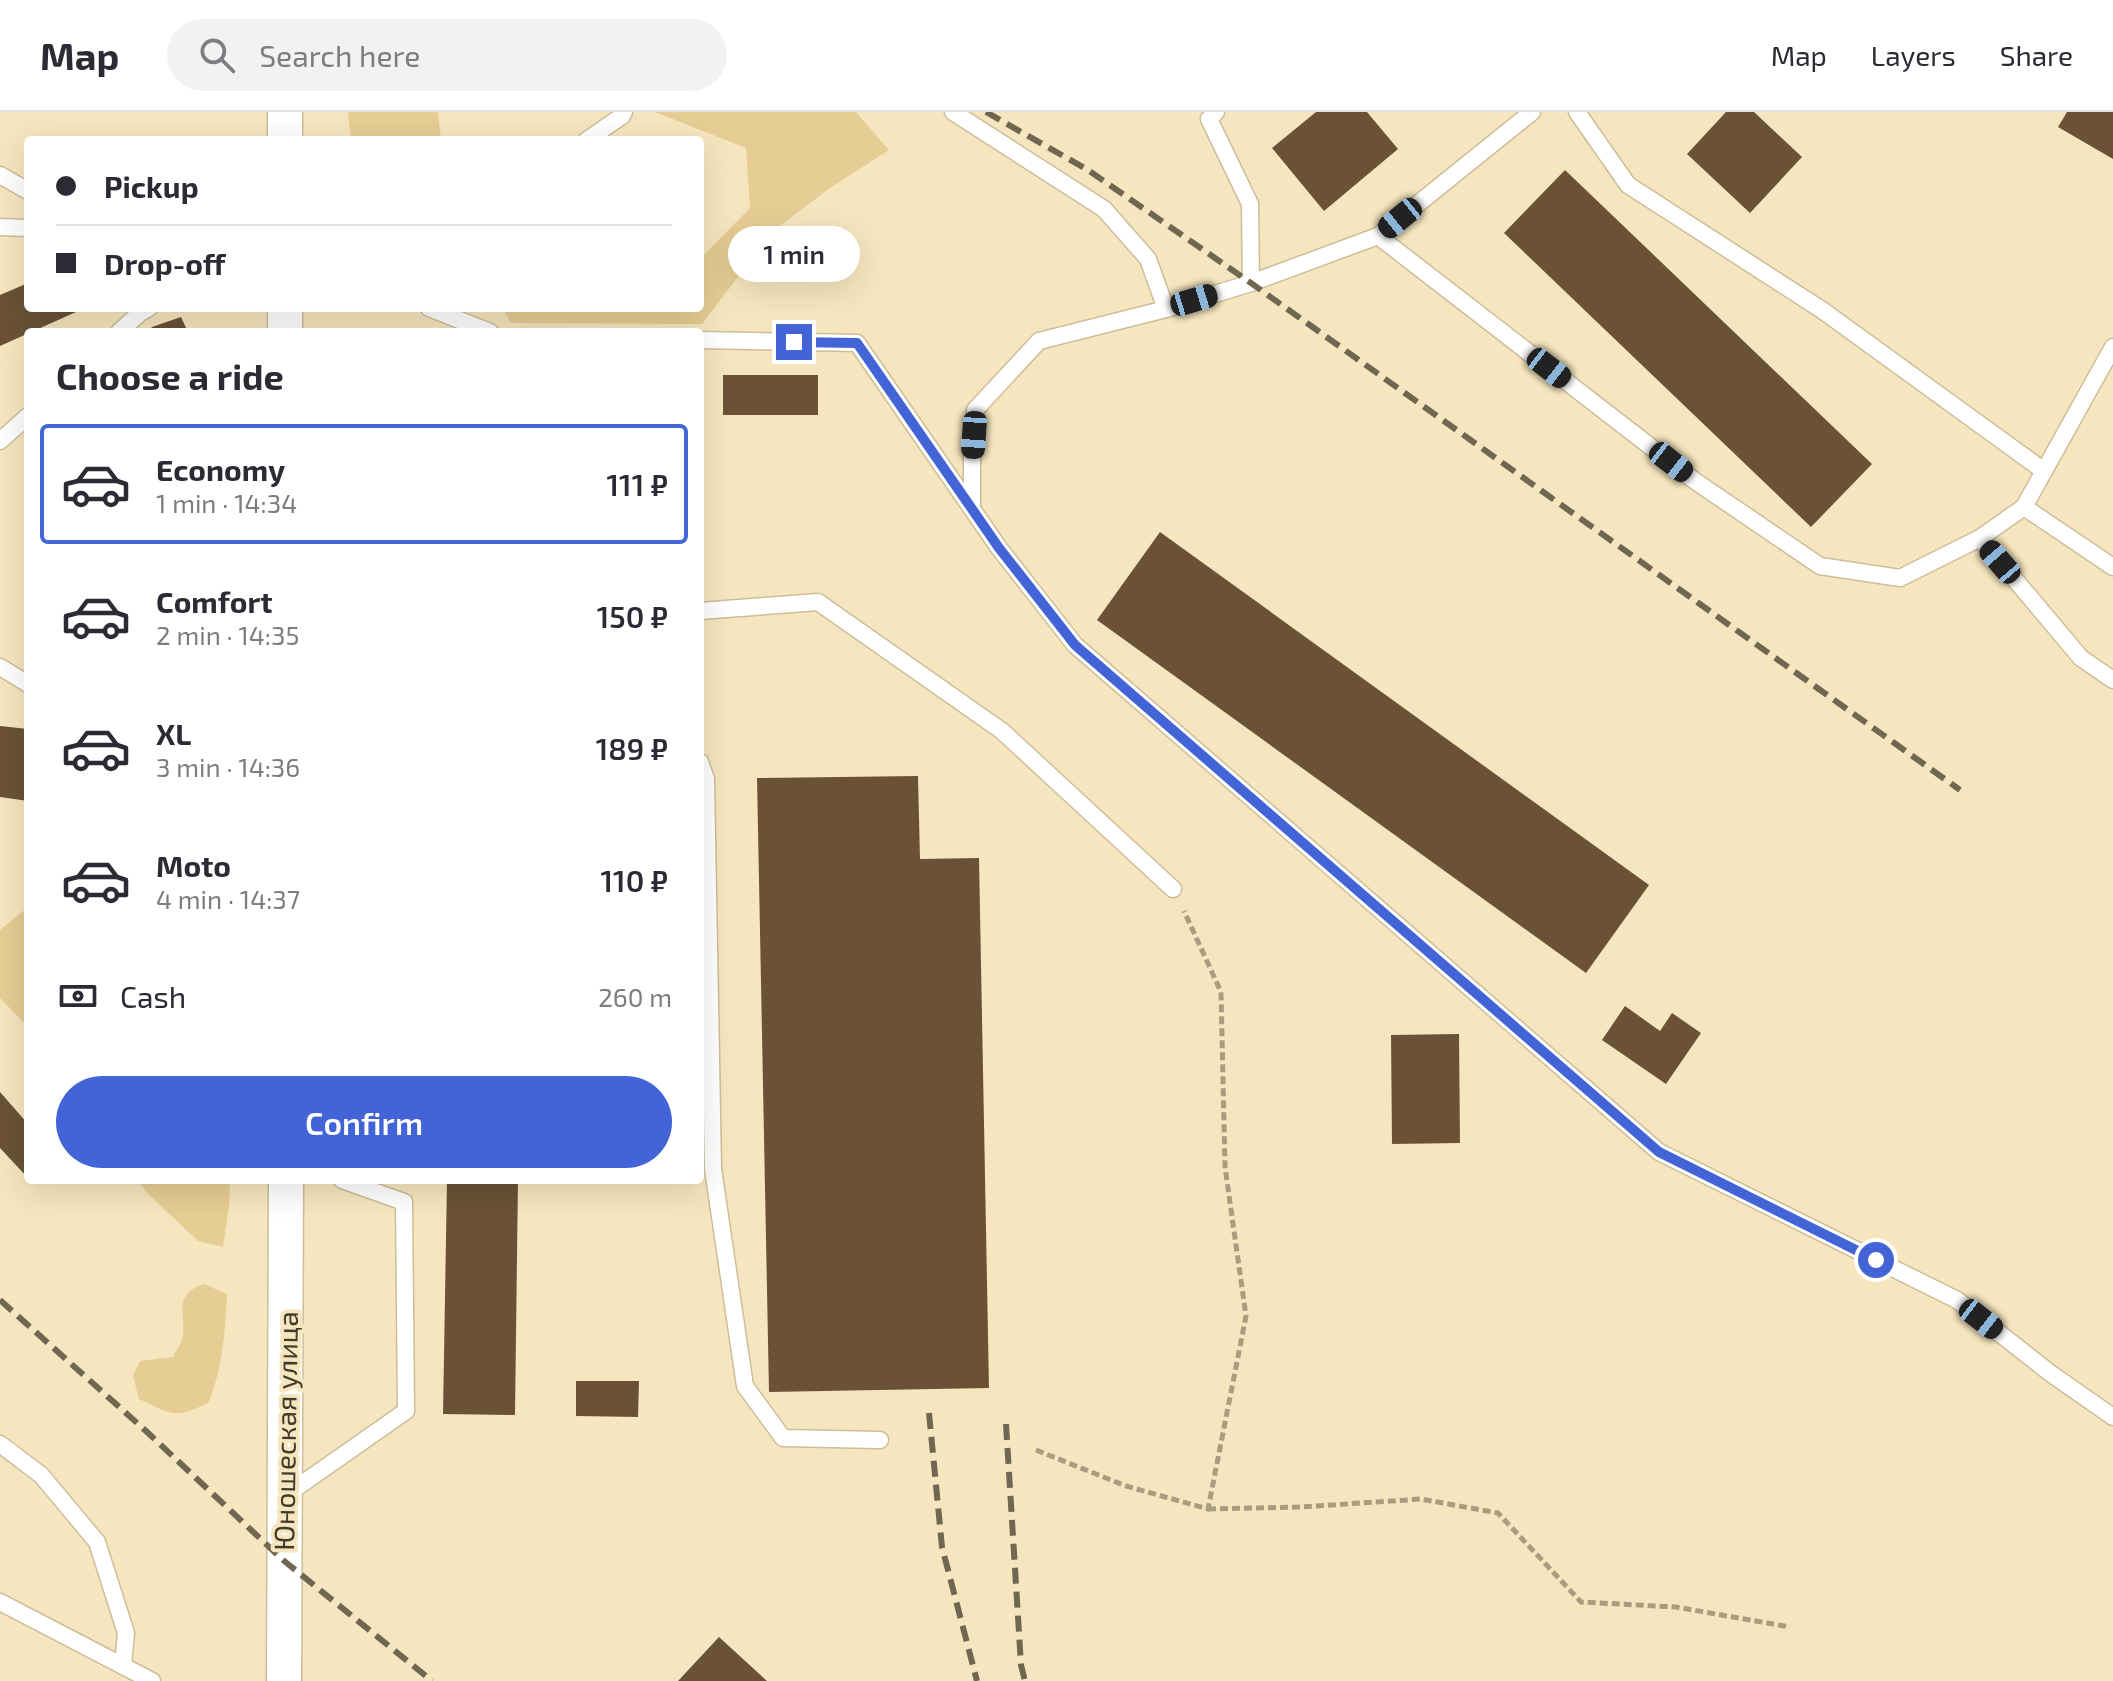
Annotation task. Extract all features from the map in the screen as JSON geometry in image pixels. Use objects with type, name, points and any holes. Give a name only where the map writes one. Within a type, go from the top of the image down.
[{"type":"street","points":[[285,112],[285,136]]},
{"type":"street","name":"Юношеская улица","points":[[284,1681],[286,1184]]},
{"type":"lane","points":[[593,136],[624,112]]},
{"type":"lane","points":[[953,112],[1104,209],[1148,259],[1166,309]]},
{"type":"lane","points":[[1216,112],[1209,119],[1250,204],[1251,283]]},
{"type":"lane","points":[[972,510],[975,410],[1039,341],[1166,309],[1251,283],[1378,236],[1532,112]]},
{"type":"lane","points":[[1577,112],[1628,185],[1822,310],[2044,471]]},
{"type":"lane","points":[[0,175],[24,189]]},
{"type":"lane","points":[[0,227],[24,228]]},
{"type":"lane","points":[[1378,236],[1695,481],[1820,566],[1900,578],[1980,538],[2024,507],[2113,347]]},
{"type":"lane","points":[[123,328],[142,312]]},
{"type":"lane","points":[[439,312],[480,328]]},
{"type":"lane","points":[[704,340],[857,343],[999,548],[1075,645],[1659,1152],[1957,1300],[2050,1373],[2113,1417]]},
{"type":"lane","points":[[0,441],[24,420]]},
{"type":"lane","points":[[2024,507],[2113,567]]},
{"type":"lane","points":[[1980,538],[2081,658],[2113,680]]},
{"type":"lane","points":[[704,611],[818,602],[1002,731],[1173,889]]},
{"type":"lane","points":[[0,667],[24,682]]},
{"type":"lane","points":[[704,773],[713,1169],[745,1386],[783,1438],[880,1440]]},
{"type":"lane","points":[[285,1496],[406,1411],[404,1202],[353,1184]]},
{"type":"lane","points":[[0,1444],[41,1475],[97,1542],[126,1633],[123,1666]]},
{"type":"lane","points":[[0,1602],[152,1681]]},
{"type":"path","points":[[1173,889],[1221,992],[1225,1167],[1246,1316],[1208,1509]]},
{"type":"path","points":[[1036,1450],[1126,1486],[1208,1509],[1421,1499],[1498,1513],[1581,1602],[1676,1607],[1790,1627]]},
{"type":"shaded area","points":[[348,112],[438,112],[441,136],[351,136]]},
{"type":"shaded area","points":[[655,112],[856,112],[889,150],[830,188],[773,231],[702,324],[511,323],[505,312],[704,312],[704,255],[750,208],[746,148]]},
{"type":"shaded area","points":[[24,910],[24,1023],[0,998],[0,930]]},
{"type":"shaded area","points":[[140,1184],[230,1184],[223,1247],[198,1241]]},
{"type":"shaded area","points":[[204,1284],[227,1294],[222,1349],[214,1388],[209,1402],[198,1408],[173,1413],[139,1399],[133,1376],[140,1361],[173,1357],[184,1331],[184,1301],[187,1294]]},
{"type":"building","points":[[1316,112],[1367,112],[1398,149],[1324,211],[1272,148]]},
{"type":"building","points":[[1726,112],[1754,112],[1802,157],[1750,213],[1687,154]]},
{"type":"building","points":[[2067,112],[2113,112],[2113,159],[2058,127]]},
{"type":"building","points":[[1565,170],[1872,464],[1811,527],[1504,233]]},
{"type":"building","points":[[24,285],[24,312],[76,312],[40,328],[24,328],[24,335],[0,346],[0,295]]},
{"type":"building","points":[[181,317],[186,328],[151,328]]},
{"type":"building","points":[[723,375],[818,375],[818,415],[723,415]]},
{"type":"building","points":[[1160,532],[1649,885],[1586,973],[1097,620]]},
{"type":"building","points":[[0,726],[24,729],[24,800],[0,797]]},
{"type":"building","points":[[918,776],[920,859],[979,858],[989,1388],[769,1392],[757,778]]},
{"type":"building","points":[[1625,1006],[1660,1031],[1672,1013],[1701,1033],[1666,1084],[1602,1040]]},
{"type":"building","points":[[1459,1034],[1460,1143],[1392,1144],[1391,1035]]},
{"type":"building","points":[[0,1092],[24,1119],[24,1174],[0,1148]]},
{"type":"building","points":[[447,1184],[518,1184],[515,1415],[443,1414]]},
{"type":"building","points":[[576,1381],[639,1381],[638,1417],[576,1416]]},
{"type":"building","points":[[719,1637],[767,1681],[678,1681]]},
{"type":"railway","points":[[986,112],[1088,170],[1251,283],[1960,790]]},
{"type":"railway","points":[[0,1300],[283,1560],[432,1681]]},
{"type":"railway","points":[[929,1413],[942,1547],[977,1681]]},
{"type":"railway","points":[[1006,1424],[1021,1665],[1025,1681]]},
{"type":"route","points":[[794,342],[857,343],[999,548],[1075,645],[1659,1152],[1876,1260]]}]
